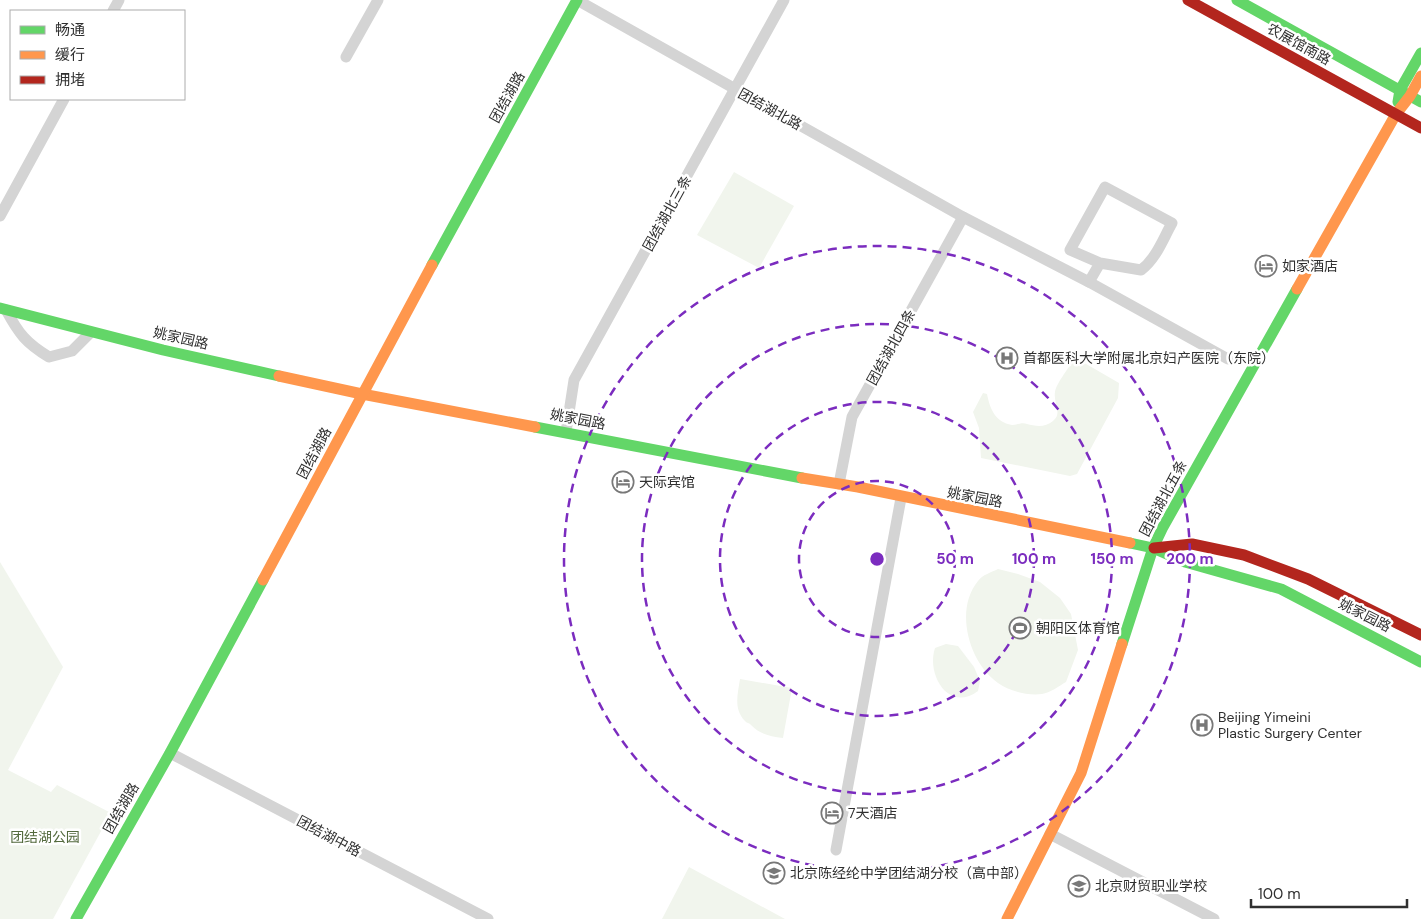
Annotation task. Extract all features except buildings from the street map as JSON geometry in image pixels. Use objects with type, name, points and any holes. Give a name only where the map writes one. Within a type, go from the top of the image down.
[{"type":"street","points":[[346,57],[378,0]]},
{"type":"street","name":"团结湖北路","points":[[577,0],[963,216],[1089,282],[1228,359]]},
{"type":"street","name":"团结湖路","points":[[76,919],[170,753],[362,394],[577,0]]},
{"type":"street","name":"团结湖北三条","points":[[566,432],[574,380],[784,0]]},
{"type":"street","name":"农展馆南路","points":[[1188,0],[1421,128]]},
{"type":"street","name":"农展馆南路","points":[[1237,0],[1421,102]]},
{"type":"street","points":[[1405,93],[1421,53]]},
{"type":"street","points":[[1405,93],[1421,76]]},
{"type":"street","name":"团结湖北五条","points":[[1007,919],[1081,773],[1152,548],[1396,114],[1405,93]]},
{"type":"street","points":[[0,216],[63,100]]},
{"type":"street","points":[[1106,188],[1172,222],[1158,250],[1141,270],[1100,263],[1070,250],[1106,188]]},
{"type":"street","name":"团结湖北四条","points":[[839,484],[852,417],[963,216]]},
{"type":"street","points":[[1089,282],[1100,263]]},
{"type":"street","points":[[3,309],[30,346],[49,357],[72,351],[91,332]]},
{"type":"street","name":"姚家园路","points":[[3,309],[163,350],[362,394],[839,484],[1152,548],[1184,562],[1281,589],[1421,662]]},
{"type":"street","points":[[836,850],[902,498]]},
{"type":"street","name":"姚家园路","points":[[1152,548],[1192,544],[1244,555],[1308,579],[1421,635]]},
{"type":"street","name":"团结湖中路","points":[[170,753],[488,919]]},
{"type":"street","points":[[1050,834],[1214,919]]},
{"type":"green space","points":[[734,172],[794,206],[759,268],[697,235]]},
{"type":"green space","points":[[1081,361],[1119,383],[1118,398],[1077,474],[1070,476],[981,458],[979,428],[973,412],[983,393],[987,394],[994,414],[1001,421],[1012,425],[1023,423],[1037,426],[1047,425],[1057,415],[1055,392],[1058,385],[1072,362]]},
{"type":"green space","name":"团结湖公园","points":[[0,562],[63,667],[8,770],[51,792],[57,785],[111,813],[53,919],[0,919]]},
{"type":"green space","name":"朝阳区体育馆","points":[[998,569],[1040,582],[1060,598],[1071,614],[1078,650],[1066,682],[1048,692],[1025,694],[1002,686],[979,663],[973,650],[966,621],[967,606],[971,593],[980,579]]},
{"type":"green space","points":[[946,644],[958,646],[974,667],[980,681],[978,691],[967,697],[949,694],[942,688],[937,679],[933,659],[935,648]]},
{"type":"green space","points":[[740,679],[792,688],[783,738],[762,733],[746,722],[741,716],[737,701]]},
{"type":"green space","points":[[689,867],[785,919],[662,919]]},
{"type":"traffic: fast","points":[[432,265],[577,0]]},
{"type":"traffic: fast","points":[[1237,0],[1421,102]]},
{"type":"traffic: fast","points":[[1398,102],[1400,90],[1421,53]]},
{"type":"traffic: fast","points":[[1122,644],[1153,548],[1163,527],[1297,289]]},
{"type":"traffic: fast","points":[[0,308],[163,350],[279,376]]},
{"type":"traffic: fast","points":[[535,427],[802,478]]},
{"type":"traffic: fast","points":[[1130,543],[1153,548],[1185,562],[1281,589],[1421,662]]},
{"type":"traffic: fast","points":[[76,919],[170,753],[263,580]]},
{"type":"traffic: slow","points":[[1297,289],[1396,114],[1410,96],[1421,76]]},
{"type":"traffic: slow","points":[[263,580],[432,265]]},
{"type":"traffic: slow","points":[[279,376],[535,427]]},
{"type":"traffic: slow","points":[[802,478],[858,487],[1130,543]]},
{"type":"traffic: slow","points":[[1007,919],[1081,773],[1122,644]]},
{"type":"traffic: jam","points":[[1188,0],[1421,128]]},
{"type":"traffic: jam","points":[[1154,548],[1192,544],[1244,555],[1308,579],[1421,635]]},
{"type":"place","name":"如家酒店","points":[[1266,266]]},
{"type":"place","name":"首都医科大学附属北京妇产医院（东院）","points":[[1007,358]]},
{"type":"place","name":"天际宾馆","points":[[623,482]]},
{"type":"place","name":"朝阳区体育馆","points":[[1020,628]]},
{"type":"place","name":"Beijing Yimeini Plastic Surgery Center","points":[[1202,725]]},
{"type":"place","name":"7天酒店","points":[[832,813]]},
{"type":"place","name":"北京陈经纶中学团结湖分校（高中部）","points":[[774,873]]},
{"type":"place","name":"北京财贸职业学校","points":[[1079,886]]}]
